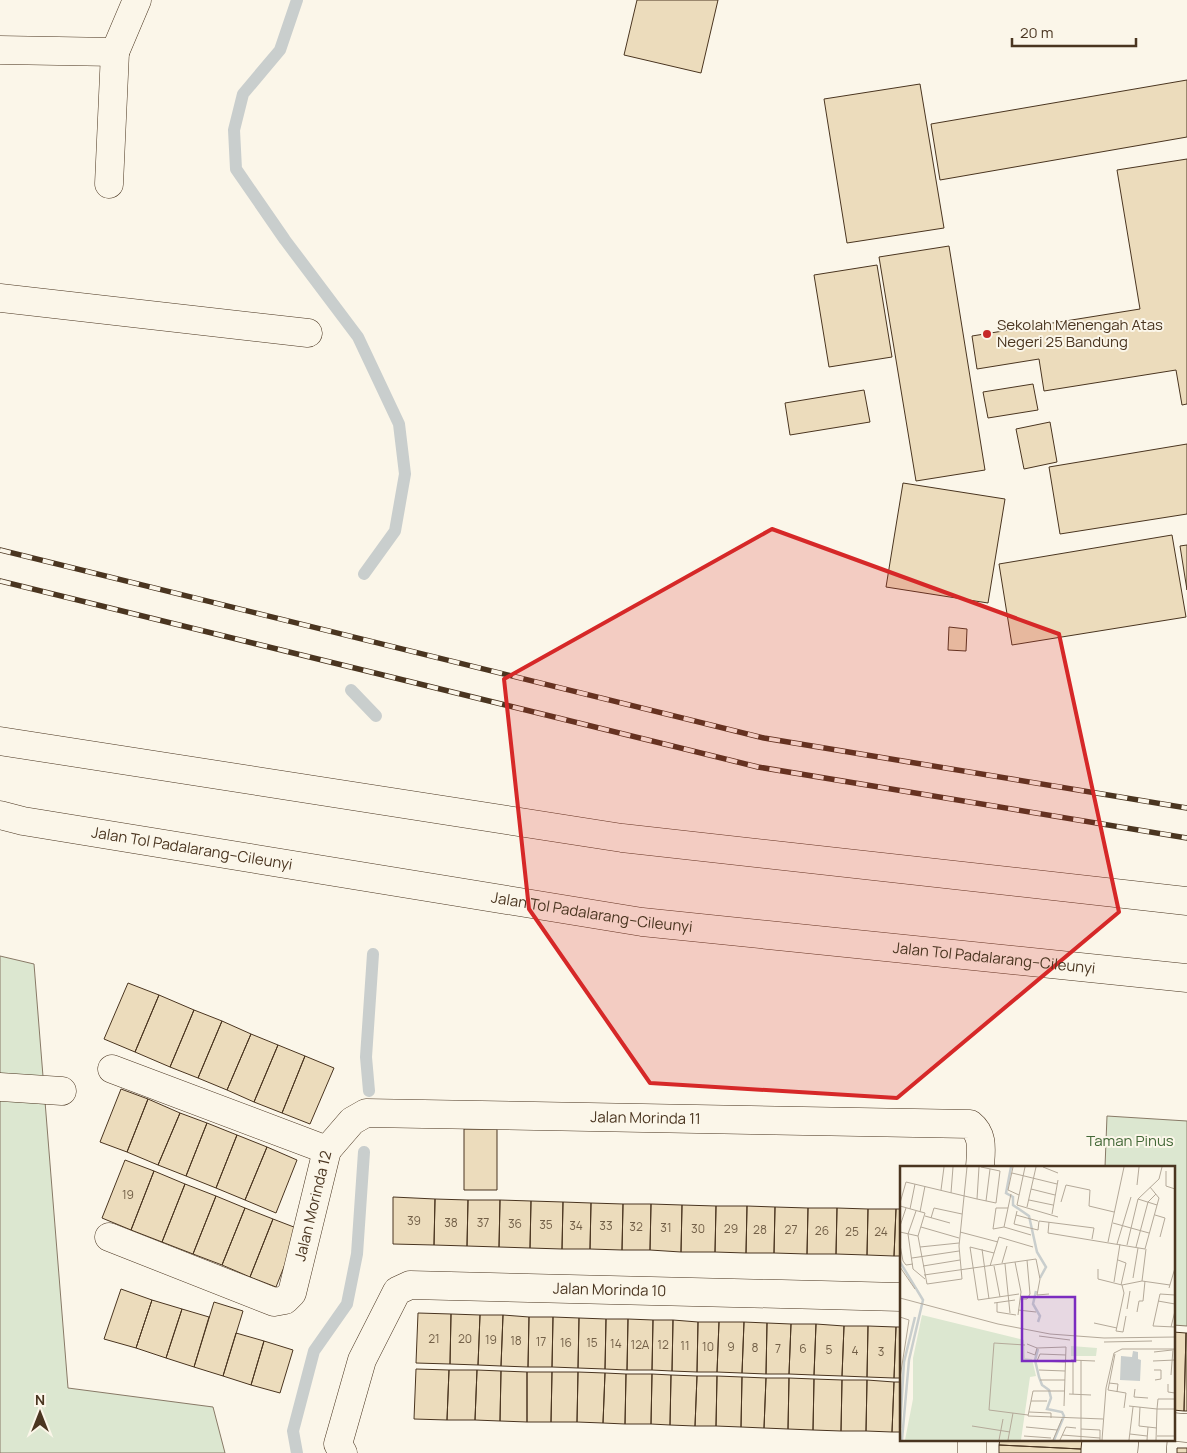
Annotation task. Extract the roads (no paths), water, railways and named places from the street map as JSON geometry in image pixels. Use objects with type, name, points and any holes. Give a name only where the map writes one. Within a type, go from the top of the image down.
[{"type":"main road","points":[[109,184],[114,52],[137,0]]},
{"type":"main road","points":[[0,50],[114,52]]},
{"type":"main road","points":[[0,298],[308,333]]},
{"type":"main road","points":[[0,741],[622,838],[1187,901]]},
{"type":"main road","name":"Jalan Tol Padalarang–Cileunyi","points":[[0,815],[24,821],[642,922],[1187,978]]},
{"type":"main road","name":"Jalan Morinda 12","points":[[109,1237],[274,1302],[285,1300],[292,1293],[327,1150],[112,1069]]},
{"type":"main road","points":[[0,1087],[62,1091]]},
{"type":"main road","name":"Jalan Morinda 11","points":[[327,1150],[352,1121],[366,1113],[970,1124],[981,1137],[980,1166]]},
{"type":"main road","name":"Jalan Morinda 10","points":[[343,1453],[338,1444],[362,1360],[397,1291],[410,1284],[900,1297]]},
{"type":"main road","points":[[1174,1427],[1187,1428]]},
{"type":"main road","points":[[972,1440],[972,1453]]},
{"type":"main road","points":[[1152,1440],[1152,1453]]},
{"type":"waterway","points":[[297,0],[280,50],[243,94],[234,130],[236,169],[285,240],[358,337],[399,424],[405,474],[395,531],[364,574]]},
{"type":"waterway","points":[[351,690],[376,716]]},
{"type":"waterway","points":[[369,1091],[366,1057],[373,954]]},
{"type":"waterway","points":[[297,1453],[293,1431],[314,1351],[347,1304],[357,1254],[364,1152]]},
{"type":"railway","points":[[0,550],[764,738],[1187,808]]},
{"type":"railway","points":[[0,581],[758,767],[1187,838]]},
{"type":"place","name":"Sekolah Menengah Atas Negeri 25 Bandung","points":[[987,334]]},
{"type":"park label","name":"Taman Pinus","points":[[1130,1141]]}]
